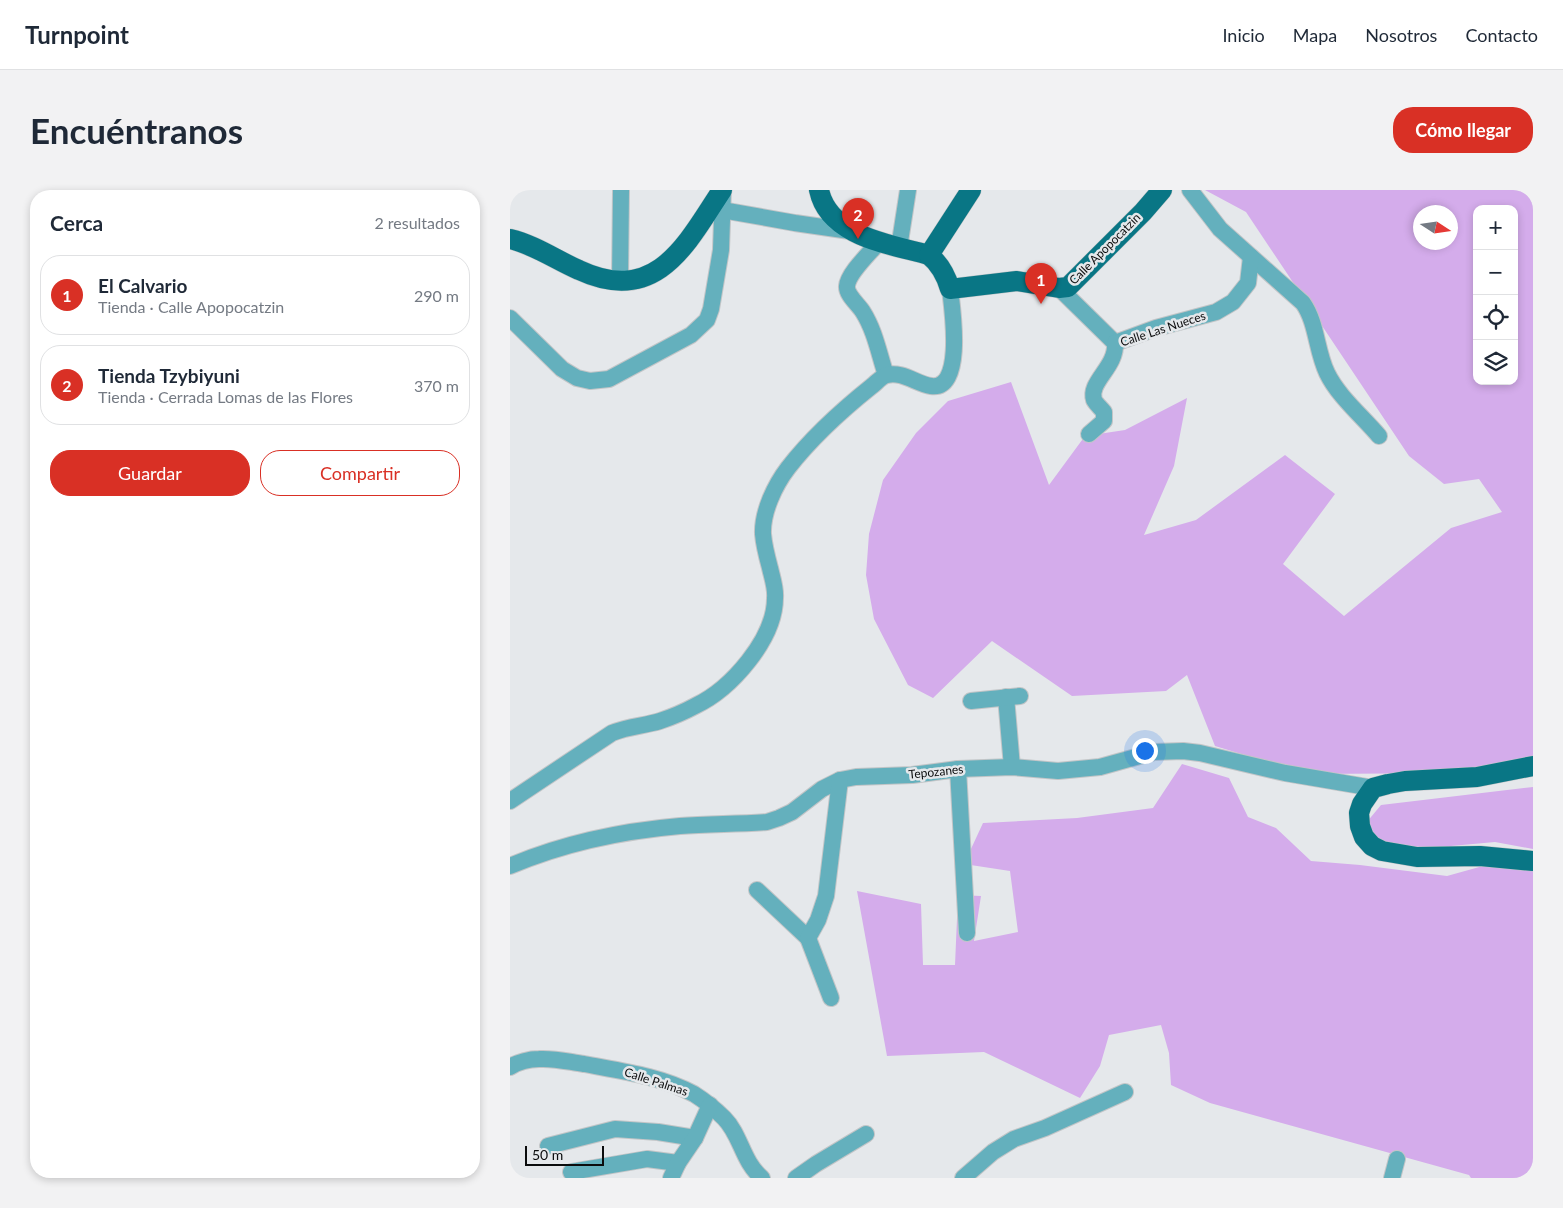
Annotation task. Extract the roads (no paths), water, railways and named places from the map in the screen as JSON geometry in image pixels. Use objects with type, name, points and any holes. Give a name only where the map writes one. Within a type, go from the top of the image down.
[{"type":"main road","points":[[510,239],[541,250],[595,277],[607,281],[620,282],[632,280],[652,274],[684,248],[723,190]]},
{"type":"main road","points":[[819,190],[823,205],[850,231],[879,242],[929,255],[941,268],[950,289]]},
{"type":"main road","points":[[929,255],[971,190]]},
{"type":"main road","name":"Calle Apopocatzin","points":[[950,289],[1017,281],[1060,288],[1068,286],[1143,212],[1162,190]]},
{"type":"main road","points":[[1533,766],[1477,777],[1405,781],[1373,788],[1362,804],[1359,814],[1360,826],[1364,837],[1372,846],[1382,851],[1418,858],[1480,856],[1533,861]]},
{"type":"street","points":[[620,282],[621,190]]},
{"type":"street","points":[[510,318],[562,369],[583,380],[609,379],[691,335],[707,320],[712,309],[721,250],[723,190]]},
{"type":"street","points":[[899,248],[908,190]]},
{"type":"street","points":[[1190,190],[1220,229],[1303,303],[1310,318],[1327,374],[1338,390],[1379,436]]},
{"type":"street","points":[[722,210],[850,231]]},
{"type":"street","points":[[879,242],[850,276],[847,290],[870,325],[886,375]]},
{"type":"street","name":"Calle Las Nueces","points":[[1089,434],[1104,421],[1104,412],[1094,401],[1093,393],[1094,387],[1111,363],[1116,352],[1115,342],[1156,328],[1216,312],[1233,302],[1248,282],[1251,256]]},
{"type":"street","points":[[1060,288],[1115,342]]},
{"type":"street","points":[[510,801],[612,733],[628,727],[660,721],[696,706],[721,689],[742,668],[760,645],[772,620],[776,597],[763,533],[766,511],[776,488],[787,469],[806,447],[845,408],[886,375],[896,375],[932,386],[942,384],[948,376],[953,361],[954,345],[950,289]]},
{"type":"street","points":[[971,700],[1013,697],[1012,767]]},
{"type":"street","name":"Tepozanes","points":[[510,866],[576,843],[634,831],[681,826],[767,822],[792,812],[822,789],[840,780],[856,777],[912,775],[958,769],[1012,767],[1058,771],[1100,766],[1154,752],[1183,751],[1219,756],[1285,773],[1373,788]]},
{"type":"street","points":[[958,769],[967,933]]},
{"type":"street","points":[[808,938],[818,920],[826,896],[840,780]]},
{"type":"street","points":[[757,890],[808,938],[831,998]]},
{"type":"street","name":"Calle Palmas","points":[[510,1066],[538,1059],[563,1059],[627,1072],[670,1084],[693,1094],[710,1105],[726,1120],[738,1138],[746,1160],[762,1178]]},
{"type":"street","points":[[963,1178],[993,1152],[1014,1139],[1045,1128],[1125,1092]]},
{"type":"street","points":[[671,1178],[678,1163],[695,1138],[710,1105]]},
{"type":"street","points":[[548,1146],[615,1129],[658,1132],[695,1138]]},
{"type":"street","points":[[796,1178],[866,1134]]},
{"type":"street","points":[[1392,1178],[1397,1158]]},
{"type":"street","points":[[571,1172],[647,1159],[678,1163]]},
{"type":"place","name":"Tienda Tzybiyuni","points":[[858,239]]},
{"type":"place","name":"El Calvario","points":[[1041,304]]}]
